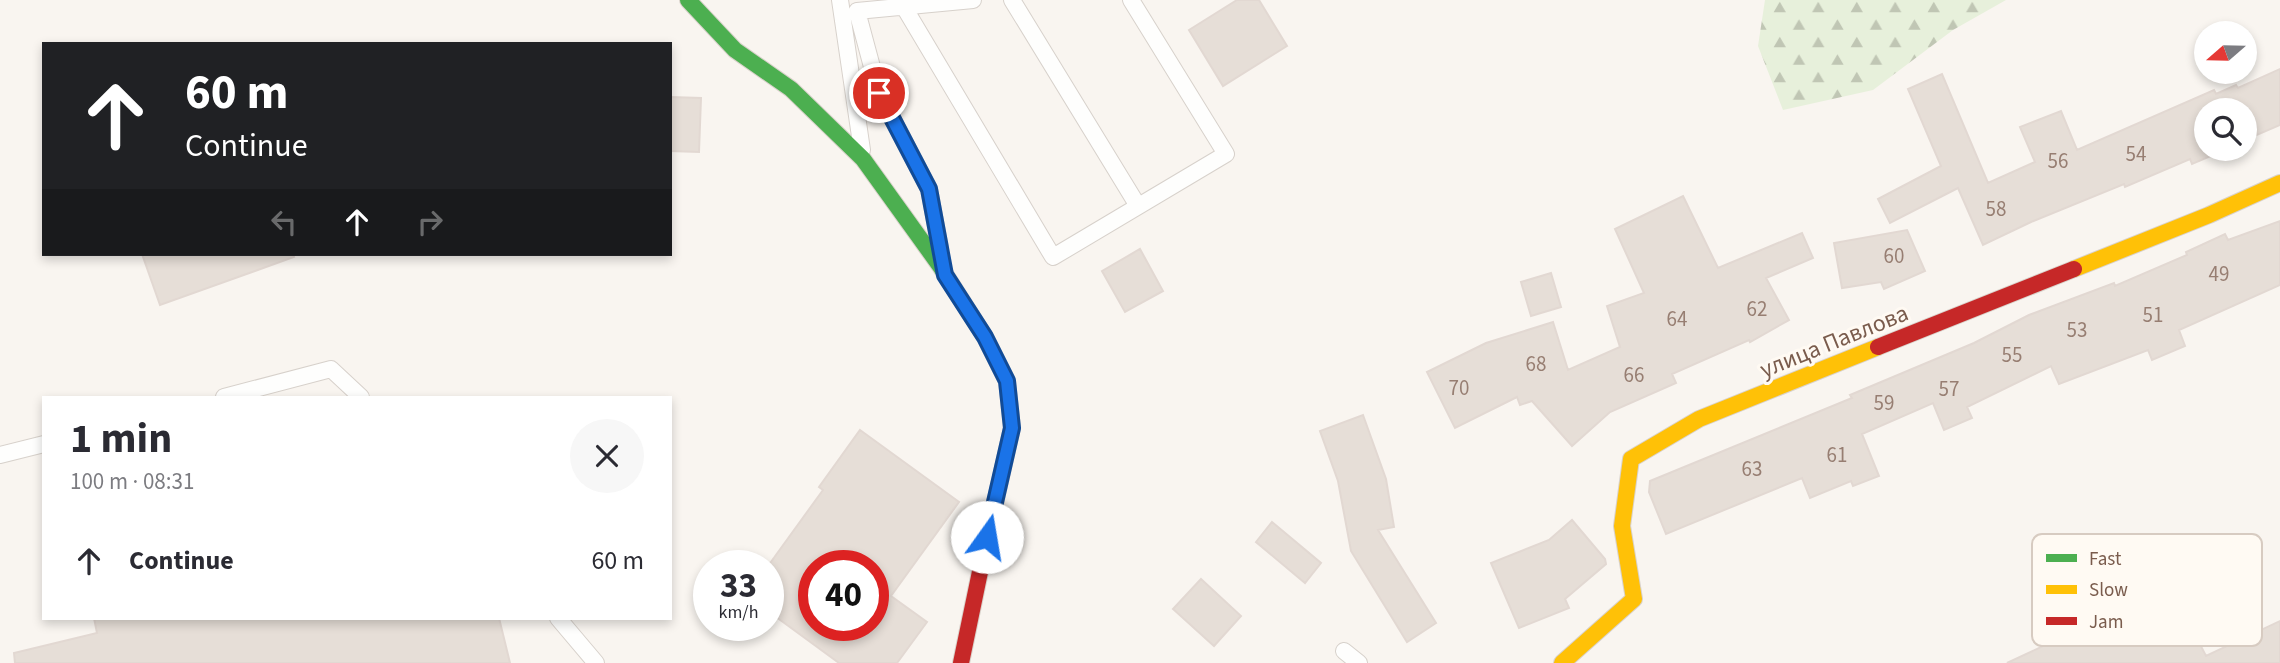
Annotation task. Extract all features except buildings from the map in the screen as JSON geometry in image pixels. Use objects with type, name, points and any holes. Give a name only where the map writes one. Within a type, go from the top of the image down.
[{"type":"street","points":[[688,0],[735,50],[791,89],[863,159],[945,275],[985,337],[1007,381],[1012,428],[961,663]]},
{"type":"street","name":"улица Павлова","points":[[1562,663],[1634,599],[1622,526],[1631,459],[1699,419],[2196,220],[2280,183]]},
{"type":"lane","points":[[945,275],[929,189],[879,93],[858,11],[973,0]]},
{"type":"lane","points":[[1012,0],[1138,206]]},
{"type":"lane","points":[[904,7],[1053,257],[1226,154],[1131,0]]},
{"type":"lane","points":[[841,4],[863,159]]},
{"type":"lane","points":[[228,396],[331,369],[360,396]]},
{"type":"lane","points":[[0,455],[42,444]]},
{"type":"lane","points":[[560,620],[596,663]]},
{"type":"lane","points":[[1344,651],[1359,663]]},
{"type":"green space","points":[[1765,0],[2006,0],[1953,30],[1873,90],[1783,110],[1758,46]]},
{"type":"traffic: fast","points":[[688,0],[735,50],[791,89],[863,159],[940,266],[985,337],[1007,381],[1012,428],[986,543]]},
{"type":"traffic: slow","points":[[2074,269],[2209,215],[2280,183]]},
{"type":"traffic: slow","points":[[1562,663],[1634,599],[1622,526],[1631,459],[1699,419],[1878,347]]},
{"type":"traffic: jam","points":[[1878,347],[2074,269]]},
{"type":"traffic: jam","points":[[961,663],[986,543]]},
{"type":"route","points":[[879,93],[929,189],[945,275],[985,337],[1007,381],[1012,428],[987,537]]}]
